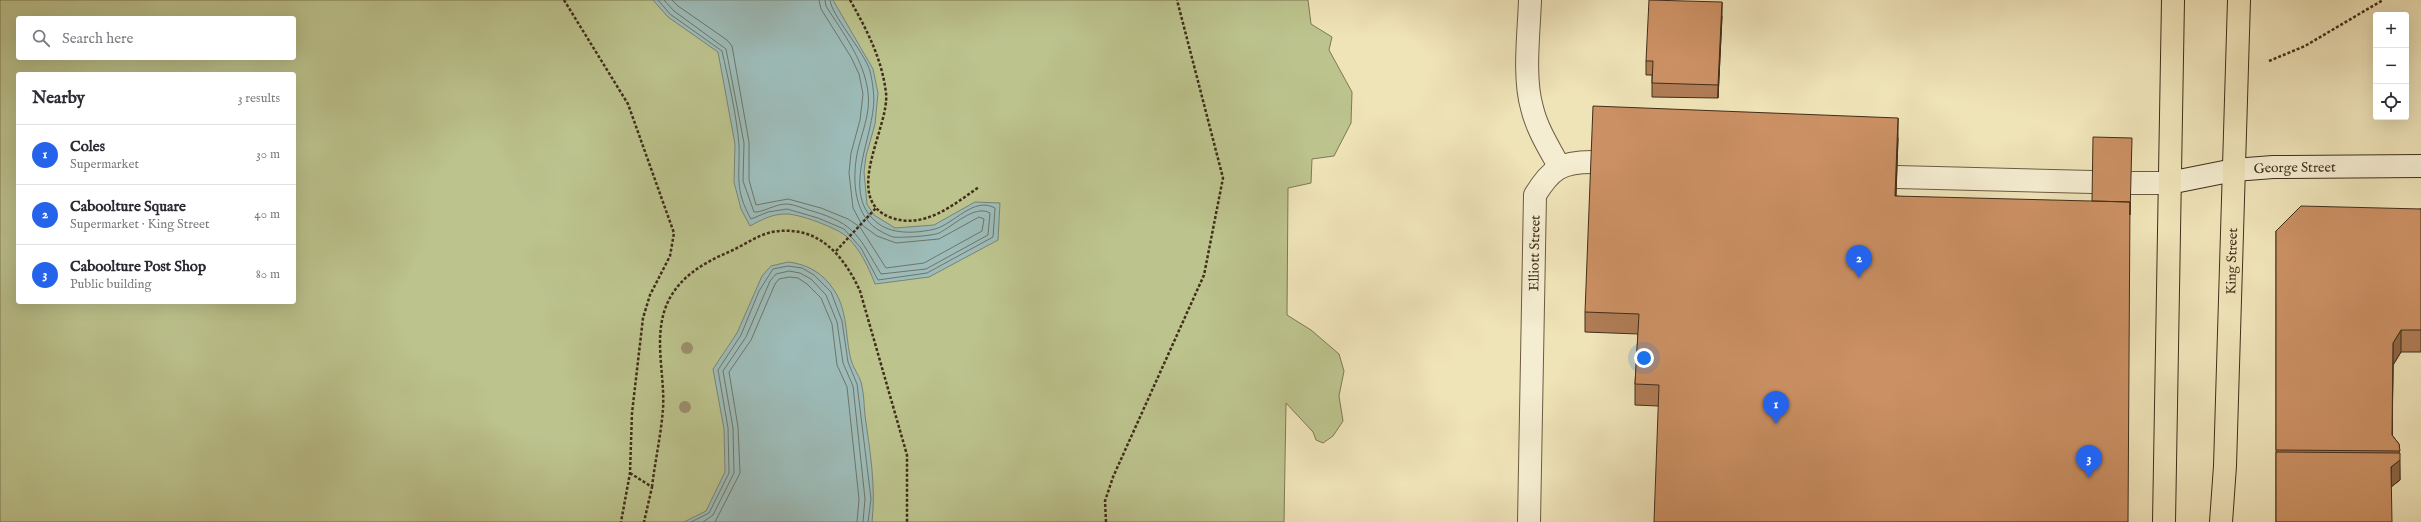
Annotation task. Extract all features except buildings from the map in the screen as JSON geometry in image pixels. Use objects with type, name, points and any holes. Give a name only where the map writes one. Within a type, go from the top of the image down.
[{"type":"main road","points":[[2164,522],[2173,0]]},
{"type":"main road","name":"King Street","points":[[2221,522],[2225,466],[2239,0]]},
{"type":"street","points":[[1530,0],[1529,87],[1531,107],[1538,128],[1559,166],[1574,162],[1592,162]]},
{"type":"street","name":"Elliott Street","points":[[1529,522],[1533,214],[1535,195],[1545,179],[1559,166]]},
{"type":"street","name":"George Street","points":[[2131,183],[2169,182],[2234,170],[2273,167],[2421,166]]},
{"type":"street","points":[[1897,177],[2092,182]]},
{"type":"path","points":[[564,0],[628,104],[639,131],[661,202],[674,234],[670,256],[650,295],[643,318],[634,397],[630,473],[621,522]]},
{"type":"path","points":[[850,0],[869,34],[880,66],[886,95],[885,109],[872,155],[868,182],[876,208],[884,215],[904,222],[926,219],[950,208],[979,187]]},
{"type":"path","points":[[1106,522],[1105,501],[1113,477],[1204,275],[1223,178],[1177,0]]},
{"type":"path","points":[[2266,62],[2305,46],[2383,0]]},
{"type":"path","points":[[836,251],[876,208]]},
{"type":"path","points":[[644,522],[652,487],[663,409],[661,331],[665,309],[675,290],[692,272],[709,260],[772,232],[790,232],[825,241],[836,251],[850,270],[860,291],[907,455],[907,522]]},
{"type":"path","points":[[630,473],[652,487]]},
{"type":"green space","points":[[0,0],[1308,0],[1311,24],[1332,37],[1329,50],[1352,92],[1351,123],[1334,156],[1312,159],[1311,183],[1288,188],[1287,315],[1311,330],[1339,354],[1344,371],[1339,396],[1343,421],[1333,436],[1323,443],[1316,440],[1313,432],[1286,403],[1284,522],[0,522]]},
{"type":"water","points":[[653,0],[833,0],[873,69],[878,93],[875,124],[866,156],[864,172],[867,204],[874,215],[895,228],[934,225],[975,202],[1000,203],[998,240],[929,277],[875,284],[867,265],[856,247],[847,237],[835,229],[808,218],[791,214],[771,216],[750,226],[741,209],[734,182],[735,144],[718,52],[668,17]]},
{"type":"water","points":[[788,262],[808,267],[820,274],[830,284],[842,306],[851,360],[860,379],[863,390],[873,482],[872,522],[684,522],[706,511],[725,472],[724,429],[713,369],[737,333],[762,276],[771,266]]},
{"type":"place","name":"Caboolture Square","points":[[1859,278]]},
{"type":"place","name":"Coles","points":[[1776,424]]},
{"type":"place","name":"Caboolture Post Shop","points":[[2089,478]]}]
